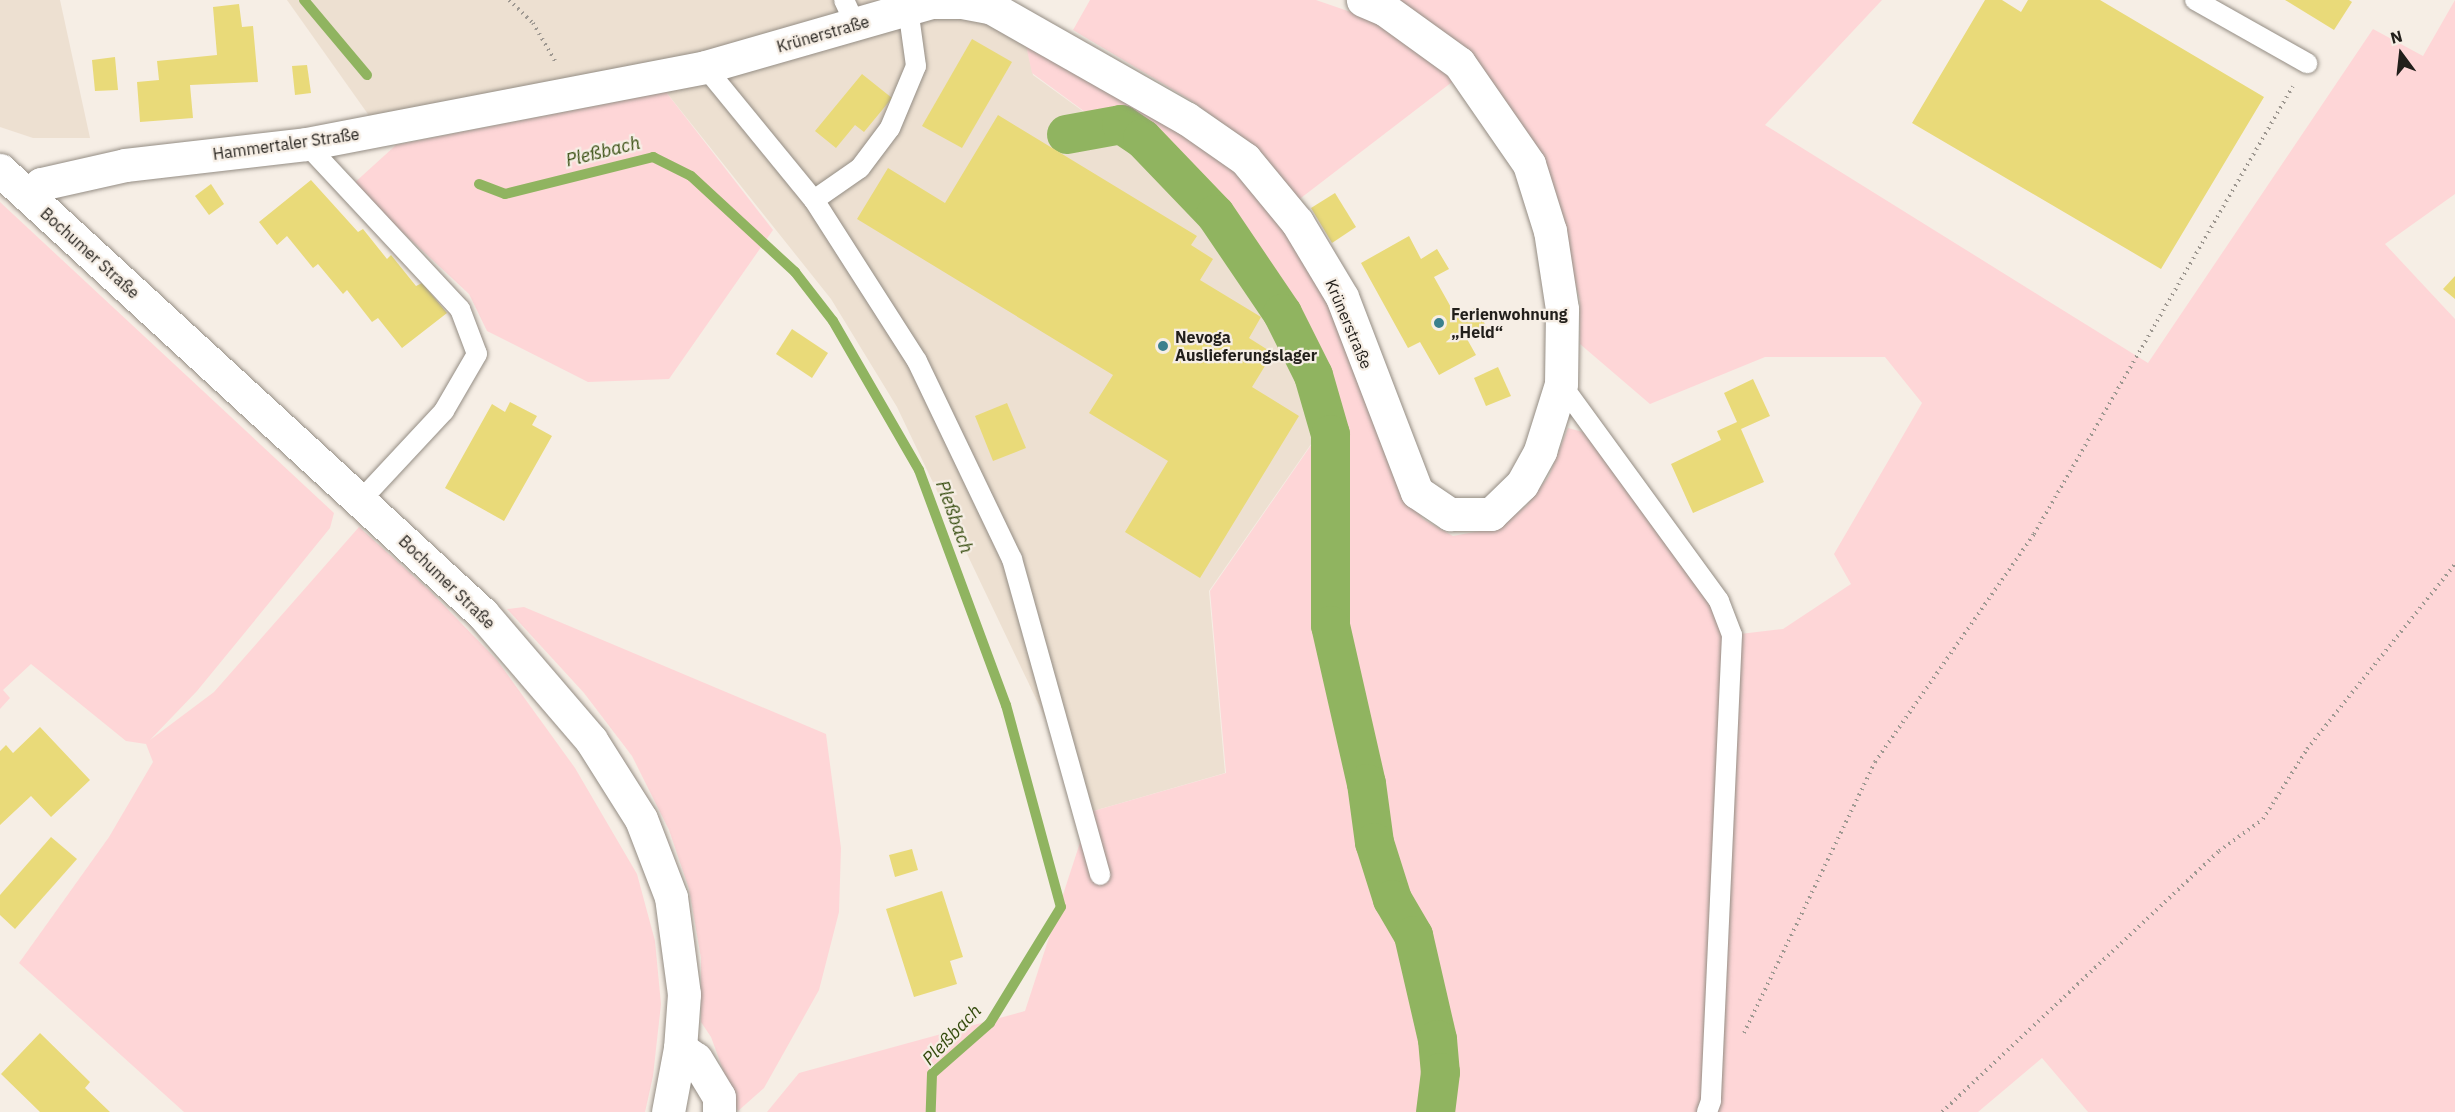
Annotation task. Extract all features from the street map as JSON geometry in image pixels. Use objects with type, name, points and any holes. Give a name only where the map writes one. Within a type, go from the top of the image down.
[{"type":"street","name":"Krünerstraße","points":[[561,95],[705,67],[849,12],[908,8],[930,2],[962,2],[992,8],[1186,118],[1245,159],[1297,222],[1342,297],[1417,492],[1450,514],[1491,514],[1522,484],[1540,451],[1561,384],[1562,309],[1550,231],[1529,164],[1460,63],[1393,15],[1363,0]]},
{"type":"street","name":"Hammertaler Straße","points":[[27,195],[41,184],[125,165],[306,144],[561,95]]},
{"type":"street","name":"Bochumer Straße","points":[[0,170],[483,614],[557,697],[620,783],[658,856],[671,897],[684,994],[680,1048],[668,1112]]},
{"type":"street","points":[[680,1048],[696,1059],[719,1097],[718,1112]]},
{"type":"lane","points":[[2195,0],[2307,63]]},
{"type":"lane","points":[[814,200],[860,168],[890,128],[916,66],[908,8]]},
{"type":"lane","points":[[705,67],[814,200],[917,361],[1012,560],[1100,875]]},
{"type":"lane","points":[[306,144],[460,309],[477,354],[444,411],[361,500]]},
{"type":"lane","points":[[1561,384],[1719,601],[1732,635],[1711,1101],[1707,1112]]},
{"type":"path","points":[[509,0],[533,23],[561,95]]},
{"type":"path","points":[[1742,1038],[1875,762],[2034,534],[2307,63]]},
{"type":"path","points":[[1942,1112],[2219,851],[2263,819],[2307,749],[2455,564]]},
{"type":"shaded area","points":[[0,0],[60,0],[90,138],[33,138],[0,127]]},
{"type":"shaded area","points":[[287,0],[892,0],[666,62],[370,117]]},
{"type":"shaded area","points":[[1090,0],[1316,0],[1371,19],[1456,79],[1297,201],[1253,146],[1192,101],[1073,30]]},
{"type":"shaded area","points":[[1388,0],[1882,0],[1765,125],[2148,363],[2373,29],[2423,56],[2455,0],[2455,194],[2385,244],[2455,319],[2455,1112],[2088,1112],[2042,1058],[1978,1112],[767,1112],[799,1073],[1025,1011],[1090,812],[1226,773],[1210,591],[1316,438],[1243,228],[1032,73],[1024,36],[1234,162],[1321,284],[1402,489],[1423,519],[1453,536],[1501,527],[1527,505],[1549,476],[1568,428],[1583,432],[1740,634],[1783,629],[1851,584],[1834,554],[1922,403],[1885,357],[1765,357],[1650,404],[1580,344],[1580,300],[1542,169]]},
{"type":"shaded area","points":[[958,12],[1024,35],[1033,75],[1244,228],[1316,437],[1209,591],[1225,773],[1090,812],[897,407],[831,299],[666,92]]},
{"type":"shaded area","points":[[666,92],[773,230],[669,379],[588,382],[487,331],[469,294],[352,185],[396,145]]},
{"type":"shaded area","points":[[0,202],[334,513],[330,528],[197,691],[150,740],[214,692],[359,527],[429,590],[497,660],[575,768],[637,874],[655,941],[661,1004],[653,1076],[645,1112],[184,1112],[19,963],[109,837],[153,762],[146,744],[126,741],[31,664],[3,690],[10,698],[0,709]]},
{"type":"shaded area","points":[[524,607],[826,734],[841,848],[839,912],[819,990],[764,1088],[738,1111],[711,1037],[701,1022],[701,958],[689,889],[669,830],[632,756],[584,693],[507,609]]},
{"type":"building","points":[[1985,0],[2002,0],[2021,12],[2028,0],[2100,0],[2264,97],[2161,269],[1912,123]]},
{"type":"building","points":[[2285,0],[2349,0],[2352,2],[2334,30]]},
{"type":"building","points":[[239,4],[242,27],[253,26],[258,82],[190,85],[193,118],[140,122],[137,82],[159,80],[157,61],[217,55],[213,7]]},
{"type":"building","points":[[972,39],[1012,62],[962,148],[922,126]]},
{"type":"building","points":[[115,57],[118,90],[95,91],[92,60]]},
{"type":"building","points":[[307,65],[311,93],[295,95],[292,66]]},
{"type":"building","points":[[862,74],[892,98],[864,132],[855,125],[836,148],[815,131]]},
{"type":"building","name":"Nevoga Auslieferungslager","points":[[998,115],[1197,236],[1191,245],[1213,259],[1200,280],[1261,317],[1249,338],[1273,353],[1252,387],[1299,416],[1200,578],[1125,532],[1168,461],[1089,413],[1113,375],[857,219],[888,168],[945,203]]},
{"type":"building","points":[[311,180],[358,232],[363,229],[387,259],[391,255],[416,286],[422,283],[447,313],[402,348],[378,318],[372,322],[347,290],[343,294],[318,264],[313,268],[287,236],[277,245],[259,222]]},
{"type":"building","points":[[211,184],[224,204],[209,215],[195,196]]},
{"type":"building","points":[[1335,193],[1356,227],[1332,243],[1311,208]]},
{"type":"building","name":"Ferienwohnung „Held“","points":[[1409,236],[1421,259],[1437,249],[1449,269],[1434,277],[1457,318],[1476,307],[1487,328],[1467,339],[1476,355],[1439,375],[1420,342],[1408,348],[1361,263]]},
{"type":"building","points":[[2455,276],[2455,299],[2443,289]]},
{"type":"building","points":[[792,329],[828,353],[812,378],[776,354]]},
{"type":"building","points":[[1498,367],[1511,396],[1486,406],[1474,378]]},
{"type":"building","points":[[1753,379],[1770,416],[1741,429],[1764,482],[1693,513],[1671,464],[1721,440],[1717,431],[1737,422],[1724,393]]},
{"type":"building","points":[[510,402],[537,416],[532,425],[552,436],[504,521],[445,488],[492,404],[505,412]]},
{"type":"building","points":[[1007,403],[1026,448],[993,461],[975,416]]},
{"type":"building","points":[[40,727],[90,780],[51,817],[31,796],[0,825],[0,751],[6,745],[13,753]]},
{"type":"building","points":[[51,837],[77,859],[15,929],[0,915],[0,895]]},
{"type":"building","points":[[912,849],[918,870],[895,877],[889,855]]},
{"type":"building","points":[[942,891],[963,957],[950,961],[957,984],[914,997],[886,909]]},
{"type":"building","points":[[40,1033],[90,1082],[85,1088],[110,1112],[40,1112],[1,1074]]},
{"type":"waterway","name":"Pleßbach","points":[[304,0],[367,75]]},
{"type":"waterway","points":[[1066,134],[1121,124],[1142,138],[1215,214],[1282,313],[1313,375],[1330,434],[1330,625],[1366,783],[1374,842],[1392,899],[1413,935],[1437,1039],[1440,1072],[1435,1112]]},
{"type":"waterway","name":"Pleßbach","points":[[479,184],[505,194],[653,157],[691,176],[795,272],[833,321],[919,470],[1006,705],[1061,907],[990,1023],[932,1074],[931,1112]]},
{"type":"place","name":"Ferienwohnung „Held“","points":[[1439,323]]},
{"type":"place","name":"Nevoga Auslieferungslager","points":[[1163,346]]}]
